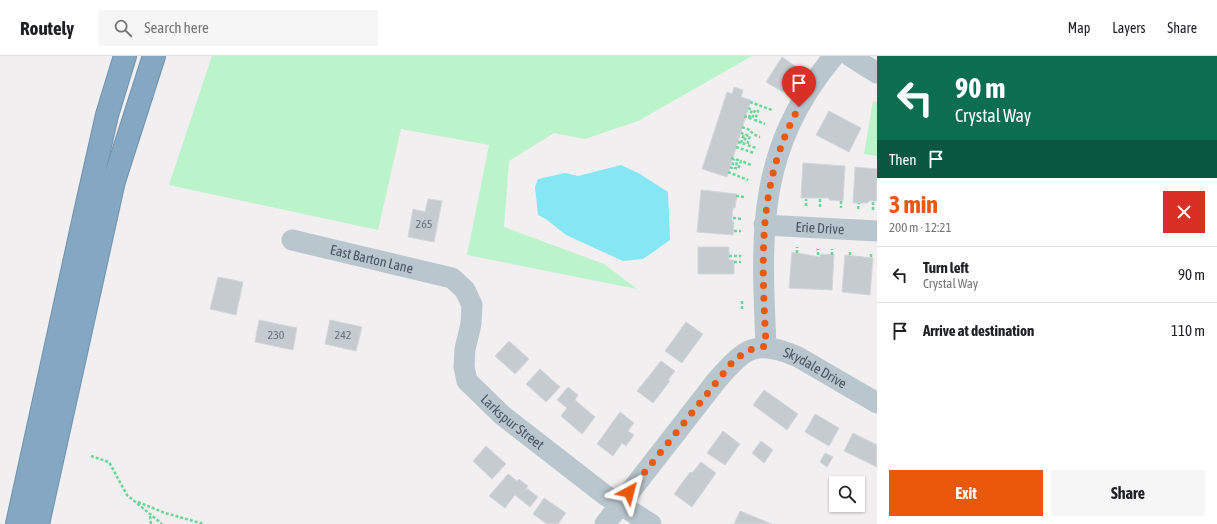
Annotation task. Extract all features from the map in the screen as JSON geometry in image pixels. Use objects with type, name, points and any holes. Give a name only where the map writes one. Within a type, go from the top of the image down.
[{"type":"highway","points":[[17,524],[88,200],[108,115],[125,56]]},
{"type":"highway","points":[[38,524],[114,181],[154,56]]},
{"type":"street","points":[[605,524],[734,360],[758,348],[764,225],[769,188],[787,129],[807,92],[834,56]]},
{"type":"street","points":[[850,56],[877,73]]},
{"type":"street","name":"Erie Drive","points":[[764,225],[877,231]]},
{"type":"street","name":"East Barton Lane","points":[[292,240],[452,278]]},
{"type":"street","name":"Larkspur Street","points":[[452,278],[465,290],[472,304],[471,324],[464,366],[467,381],[502,415],[619,505],[651,524]]},
{"type":"street","name":"Skydale Drive","points":[[758,348],[775,348],[798,357],[877,403]]},
{"type":"path","points":[[750,102],[772,110]]},
{"type":"path","points":[[748,108],[752,110],[749,118]]},
{"type":"path","points":[[744,116],[752,119],[755,110],[758,111],[755,120],[765,124]]},
{"type":"path","points":[[742,127],[760,136]]},
{"type":"path","points":[[741,133],[744,134],[739,142],[744,144],[746,135],[750,136],[747,145],[756,148]]},
{"type":"path","points":[[736,147],[754,153]]},
{"type":"path","points":[[730,167],[732,168],[733,158],[738,160],[736,168],[738,169],[741,161],[751,165]]},
{"type":"path","points":[[728,172],[748,180]]},
{"type":"path","points":[[736,196],[744,197]]},
{"type":"path","points":[[820,198],[820,207]]},
{"type":"path","points":[[806,199],[806,206]]},
{"type":"path","points":[[841,201],[841,208]]},
{"type":"path","points":[[873,202],[873,210]]},
{"type":"path","points":[[858,209],[859,203]]},
{"type":"path","points":[[733,218],[742,219]]},
{"type":"path","points":[[734,231],[741,231]]},
{"type":"path","points":[[797,247],[797,253]]},
{"type":"path","points":[[818,249],[818,255]]},
{"type":"path","points":[[832,249],[832,255]]},
{"type":"path","points":[[871,252],[871,258]]},
{"type":"path","points":[[729,256],[741,256]]},
{"type":"path","points":[[734,262],[741,262]]},
{"type":"path","points":[[742,302],[742,309]]},
{"type":"path","points":[[91,456],[109,462],[127,495],[136,501],[165,513],[204,524]]},
{"type":"path","points":[[136,501],[150,516],[162,524]]},
{"type":"path","points":[[150,516],[151,524]]},
{"type":"green space","points":[[212,56],[752,56],[638,121],[585,139],[554,133],[509,161],[504,227],[604,264],[637,289],[467,255],[489,145],[401,129],[378,230],[169,185]]},
{"type":"green space","points":[[873,101],[877,102],[877,156],[864,154]]},
{"type":"water","points":[[621,165],[640,174],[668,192],[670,240],[643,259],[623,261],[566,235],[546,219],[538,215],[535,187],[538,179],[565,173],[578,176]]},
{"type":"building","points":[[782,57],[798,68],[783,92],[766,82]]},
{"type":"building","points":[[734,87],[743,90],[741,97],[751,100],[727,177],[702,169],[727,92],[732,94]]},
{"type":"building","points":[[829,111],[861,128],[849,152],[816,135]]},
{"type":"building","points":[[803,163],[845,166],[843,201],[829,200],[829,198],[801,198]]},
{"type":"building","points":[[855,167],[877,169],[877,201],[868,201],[868,203],[853,203]]},
{"type":"building","points":[[701,190],[737,194],[732,216],[732,221],[734,222],[733,235],[697,232]]},
{"type":"building","points":[[428,199],[442,201],[434,242],[408,237],[413,209],[425,212]]},
{"type":"building","points":[[698,247],[729,247],[729,260],[734,260],[734,274],[698,274]]},
{"type":"building","points":[[792,252],[820,257],[820,254],[834,255],[832,290],[789,288]]},
{"type":"building","points":[[845,255],[873,258],[870,295],[842,292]]},
{"type":"building","points":[[218,277],[243,282],[236,315],[210,309]]},
{"type":"building","points":[[259,320],[297,328],[293,350],[255,342]]},
{"type":"building","points":[[330,320],[362,327],[356,351],[325,344]]},
{"type":"building","points":[[686,322],[703,334],[682,363],[665,351]]},
{"type":"building","points":[[509,341],[529,359],[515,374],[495,356]]},
{"type":"building","points":[[661,361],[675,371],[668,380],[670,381],[653,403],[637,391]]},
{"type":"building","points":[[540,369],[560,387],[546,402],[526,384]]},
{"type":"building","points":[[568,387],[578,395],[575,400],[595,417],[582,434],[561,416],[567,408],[557,400]]},
{"type":"building","points":[[764,390],[798,414],[787,430],[753,405]]},
{"type":"building","points":[[620,412],[634,423],[628,431],[634,435],[626,446],[622,443],[613,456],[597,444]]},
{"type":"building","points":[[815,414],[839,428],[829,446],[805,432]]},
{"type":"building","points":[[723,431],[740,444],[725,465],[707,453]]},
{"type":"building","points":[[853,433],[877,445],[877,467],[844,451]]},
{"type":"building","points":[[761,441],[773,450],[764,463],[752,453]]},
{"type":"building","points":[[486,446],[506,464],[492,479],[473,461]]},
{"type":"building","points":[[825,453],[833,457],[827,467],[820,462]]},
{"type":"building","points":[[701,462],[716,473],[692,507],[674,494],[690,472],[692,473]]},
{"type":"building","points":[[508,474],[517,481],[519,479],[528,486],[525,490],[528,489],[538,497],[530,507],[515,495],[505,508],[489,496]]},
{"type":"building","points":[[544,498],[566,513],[558,524],[547,524],[533,514]]},
{"type":"building","points":[[740,511],[772,524],[734,524]]},
{"type":"route","points":[[629,492],[734,360],[749,350],[766,346],[764,242],[766,201],[773,170],[781,146],[787,129],[799,107]]}]
